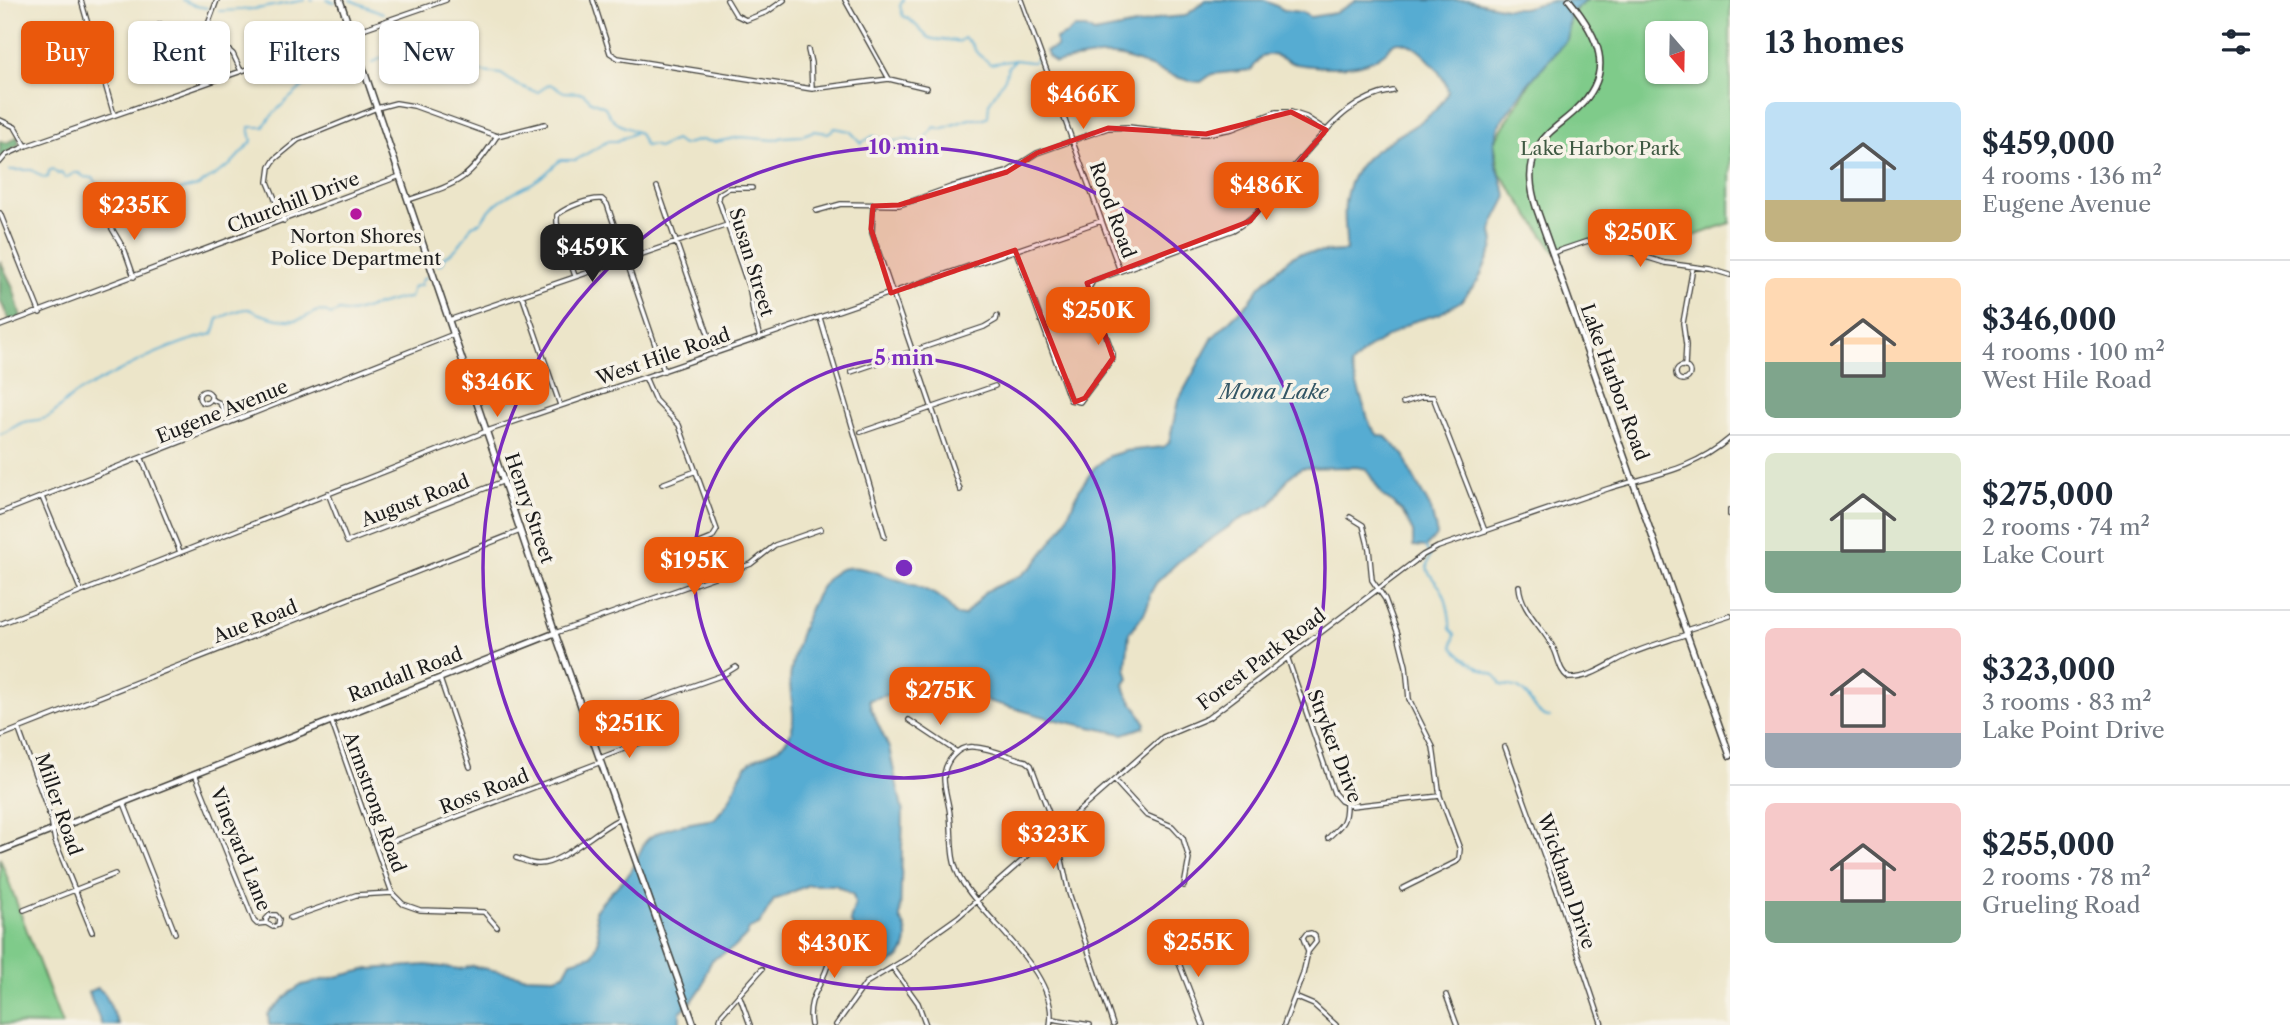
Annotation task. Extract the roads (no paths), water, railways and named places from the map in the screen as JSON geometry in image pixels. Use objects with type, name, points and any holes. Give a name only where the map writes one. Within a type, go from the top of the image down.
[{"type":"street","points":[[81,0],[114,115]]},
{"type":"street","points":[[210,21],[218,0]]},
{"type":"street","name":"Henry Street","points":[[340,0],[347,21]]},
{"type":"street","points":[[365,28],[446,0]]},
{"type":"street","points":[[593,0],[613,56],[812,89],[889,79],[927,88]]},
{"type":"street","points":[[727,0],[736,15],[746,20],[767,12],[783,0]]},
{"type":"street","points":[[845,0],[889,79]]},
{"type":"street","name":"Rood Road","points":[[1021,0],[1120,271]]},
{"type":"street","name":"Lake Harbor Road","points":[[1569,0],[1590,27],[1599,49],[1598,74],[1586,99],[1544,139],[1534,155],[1530,174],[1533,197],[1730,756]]},
{"type":"street","points":[[808,50],[812,89]]},
{"type":"street","points":[[230,51],[241,71]]},
{"type":"street","points":[[0,162],[6,155],[26,146],[244,70]]},
{"type":"street","name":"Henry Street","points":[[365,73],[555,633],[694,1025]]},
{"type":"street","points":[[1015,250],[1070,400],[1080,402],[1113,358],[1089,288],[1093,281],[1233,230],[1250,221],[1278,184],[1349,107],[1393,91]]},
{"type":"street","points":[[284,220],[268,182],[270,167],[275,159],[298,140],[377,108],[396,103],[414,106],[497,136],[545,124]]},
{"type":"street","points":[[816,211],[841,204],[899,205],[1007,172],[1037,153],[1073,139],[1117,127],[1206,134],[1232,129],[1276,112],[1292,112],[1306,117],[1326,130]]},
{"type":"street","points":[[0,120],[15,127],[26,146]]},
{"type":"street","points":[[408,200],[455,184],[467,176],[497,136]]},
{"type":"street","name":"Churchill Drive","points":[[0,326],[400,176]]},
{"type":"street","points":[[657,187],[715,354]]},
{"type":"street","name":"Susan Street","points":[[752,188],[729,188],[719,194],[718,198],[750,291],[760,338]]},
{"type":"street","points":[[575,276],[556,223],[557,215],[596,198],[603,199],[664,371]]},
{"type":"street","points":[[873,206],[871,229],[960,490]]},
{"type":"street","points":[[0,213],[40,313]]},
{"type":"street","points":[[107,220],[125,251],[134,277]]},
{"type":"street","name":"West Hile Road","points":[[0,624],[487,431],[1101,221]]},
{"type":"street","points":[[449,320],[727,225]]},
{"type":"street","points":[[1552,253],[1588,241],[1597,242],[1665,263],[1710,269],[1730,275]]},
{"type":"street","points":[[1685,367],[1683,323],[1693,267]]},
{"type":"street","points":[[522,295],[560,405]]},
{"type":"street","points":[[851,372],[984,327],[996,320],[997,316]]},
{"type":"street","points":[[820,317],[885,537]]},
{"type":"street","name":"Eugene Avenue","points":[[0,513],[454,334]]},
{"type":"street","points":[[645,377],[655,400],[679,425],[717,530],[712,538],[697,544]]},
{"type":"street","points":[[861,432],[995,386]]},
{"type":"street","points":[[1403,403],[1421,397],[1433,397],[1485,531]]},
{"type":"street","points":[[211,399],[220,403],[228,424]]},
{"type":"street","name":"Forest Park Road","points":[[835,1025],[866,983],[909,957],[927,939],[976,902],[1163,737],[1205,720],[1423,555],[1485,531],[1683,467],[1703,458],[1730,438]]},
{"type":"street","points":[[142,458],[180,552]]},
{"type":"street","points":[[662,484],[696,471]]},
{"type":"street","name":"August Road","points":[[328,494],[347,542],[503,481]]},
{"type":"street","points":[[42,497],[81,591]]},
{"type":"street","points":[[1730,510],[1730,515]]},
{"type":"street","points":[[1350,517],[1363,525],[1372,580],[1385,599],[1401,644],[1409,699],[1433,747],[1440,796],[1460,849],[1456,862],[1402,889]]},
{"type":"street","name":"Randall Road","points":[[0,851],[555,633],[751,564],[776,545],[821,529]]},
{"type":"street","name":"Aue Road","points":[[0,736],[520,531]]},
{"type":"street","points":[[1518,586],[1523,602],[1548,638],[1562,670],[1569,678],[1583,677],[1634,652],[1730,615]]},
{"type":"street","name":"Stryker Drive","points":[[1288,659],[1334,793],[1346,804],[1347,816],[1328,838]]},
{"type":"street","points":[[587,723],[723,675],[736,667]]},
{"type":"street","points":[[439,678],[470,767]]},
{"type":"street","name":"Armstrong Road","points":[[331,720],[392,893]]},
{"type":"street","points":[[909,720],[957,752]]},
{"type":"street","name":"Miller Road","points":[[19,729],[54,831],[55,841],[92,932]]},
{"type":"street","name":"Ross Road","points":[[377,847],[650,739]]},
{"type":"street","points":[[1051,1025],[1048,998],[1043,984],[1006,934],[976,902],[952,860],[951,823],[944,775],[948,760],[957,752],[974,747],[1026,761],[1031,765],[1056,832],[1069,893],[1113,1025],[1108,1025]]},
{"type":"street","name":"Wickham Drive","points":[[1505,747],[1602,1025]]},
{"type":"street","name":"Vineyard Lane","points":[[195,774],[254,921],[257,924],[267,923]]},
{"type":"street","points":[[1114,780],[1146,815],[1172,826],[1183,838],[1189,859],[1184,886]]},
{"type":"street","points":[[1346,804],[1352,806],[1440,796]]},
{"type":"street","points":[[124,803],[175,933]]},
{"type":"street","points":[[516,858],[536,864],[545,863],[621,818]]},
{"type":"street","points":[[24,910],[115,874]]},
{"type":"street","points":[[290,918],[356,895],[392,893],[403,904],[420,910],[484,912],[497,927]]},
{"type":"street","points":[[1284,1025],[1308,952],[1316,940],[1310,933],[1305,935],[1303,940],[1308,952]]},
{"type":"street","points":[[811,1025],[809,1013],[812,998],[829,957],[824,939]]},
{"type":"street","points":[[1177,958],[1203,1025]]},
{"type":"street","points":[[893,968],[918,1003],[926,1025]]},
{"type":"street","points":[[722,1025],[722,1013],[762,969]]},
{"type":"street","points":[[739,993],[750,1025]]},
{"type":"street","points":[[1446,995],[1457,1025]]},
{"type":"street","points":[[1295,997],[1314,1005],[1336,1025]]},
{"type":"street","points":[[1052,1019],[1090,1025]]},
{"type":"water","name":"Mona Lake","points":[[1206,0],[1265,0],[1284,10],[1301,12],[1310,17],[1335,13],[1357,0],[1467,0],[1506,8],[1522,8],[1552,1],[1587,0],[1570,13],[1567,39],[1527,85],[1500,123],[1494,142],[1496,163],[1507,197],[1494,222],[1492,250],[1478,281],[1461,301],[1439,314],[1412,322],[1366,350],[1351,366],[1370,425],[1378,435],[1386,437],[1405,456],[1409,469],[1431,509],[1437,535],[1426,547],[1413,546],[1413,532],[1402,511],[1383,496],[1366,469],[1301,468],[1289,477],[1271,504],[1237,521],[1178,562],[1156,583],[1144,614],[1129,633],[1126,668],[1129,679],[1124,684],[1126,692],[1145,722],[1144,727],[1123,734],[1052,719],[984,700],[954,699],[937,688],[910,689],[869,700],[889,748],[903,813],[900,919],[907,934],[907,941],[901,955],[889,964],[869,965],[850,921],[855,903],[853,895],[835,885],[808,885],[774,900],[759,925],[749,929],[747,935],[735,947],[712,960],[704,984],[680,1012],[680,1025],[269,1025],[268,1014],[302,985],[369,969],[426,965],[460,969],[472,966],[523,976],[555,977],[564,974],[571,961],[593,955],[599,939],[595,911],[631,872],[645,842],[668,828],[715,819],[728,802],[748,764],[782,745],[790,734],[793,721],[791,669],[799,636],[813,602],[831,576],[846,568],[869,570],[927,591],[942,599],[956,615],[964,616],[986,591],[1020,576],[1034,565],[1063,526],[1079,490],[1094,468],[1109,456],[1125,451],[1163,447],[1169,443],[1178,401],[1213,337],[1251,300],[1260,286],[1290,258],[1300,253],[1346,251],[1345,203],[1353,177],[1364,161],[1378,149],[1425,119],[1438,107],[1448,92],[1442,77],[1421,52],[1405,43],[1397,42],[1373,60],[1361,64],[1310,66],[1265,55],[1251,70],[1212,74],[1201,82],[1181,79],[1121,57],[1088,57],[1055,63],[1046,51],[1056,47],[1056,39],[1074,28],[1086,28],[1094,33],[1161,18],[1185,16]]},
{"type":"water","points":[[98,988],[105,994],[119,1025],[102,1025],[88,992]]},
{"type":"waterway","points":[[183,0],[207,8]]},
{"type":"waterway","points":[[219,11],[305,0]]},
{"type":"waterway","points":[[327,0],[335,2]]},
{"type":"waterway","points":[[350,0],[383,13]]},
{"type":"waterway","points":[[903,0],[900,6],[903,16],[927,36],[959,42],[964,38],[990,64],[1015,60],[1034,62],[1038,56]]},
{"type":"waterway","points":[[372,63],[395,51],[404,54],[407,59],[415,53],[421,53],[425,60],[436,67],[501,74],[517,85],[533,91],[538,92],[550,84],[564,92],[583,93],[591,101],[605,107],[615,121],[639,133],[645,146],[654,145],[658,148],[675,140],[682,145],[700,140],[715,142],[741,137],[775,140],[814,131],[828,133],[835,128],[850,131],[861,143],[873,136],[890,142],[906,139],[917,143],[935,127],[941,129],[969,119],[985,119],[988,116],[989,103],[1005,78],[1008,67],[1015,60]]},
{"type":"waterway","points":[[10,170],[32,170],[44,178],[48,177],[52,169],[66,178],[79,173],[101,184],[147,185],[149,194],[198,186],[230,165],[252,141],[249,127],[264,127],[273,114],[308,84]]},
{"type":"waterway","points":[[438,265],[442,264],[444,257],[464,239],[472,225],[481,222],[491,208],[538,180],[560,160],[576,160],[608,141],[617,141],[634,133]]},
{"type":"waterway","points":[[0,434],[24,422],[50,416],[74,395],[144,358],[195,338],[213,334],[218,319],[233,312],[249,309],[281,320],[301,319],[321,311],[331,315],[339,311],[351,313],[410,298],[413,287],[421,285],[421,281],[426,277]]},
{"type":"waterway","points":[[1425,546],[1430,556],[1428,570],[1442,589],[1446,600],[1450,629],[1455,634],[1454,648],[1477,667],[1494,675],[1501,685],[1523,691],[1540,713],[1550,717]]},
{"type":"place","name":"Norton Shores Police Department","points":[[356,214]]},
{"type":"park label","name":"Lake Harbor Park","points":[[1600,148]]}]
